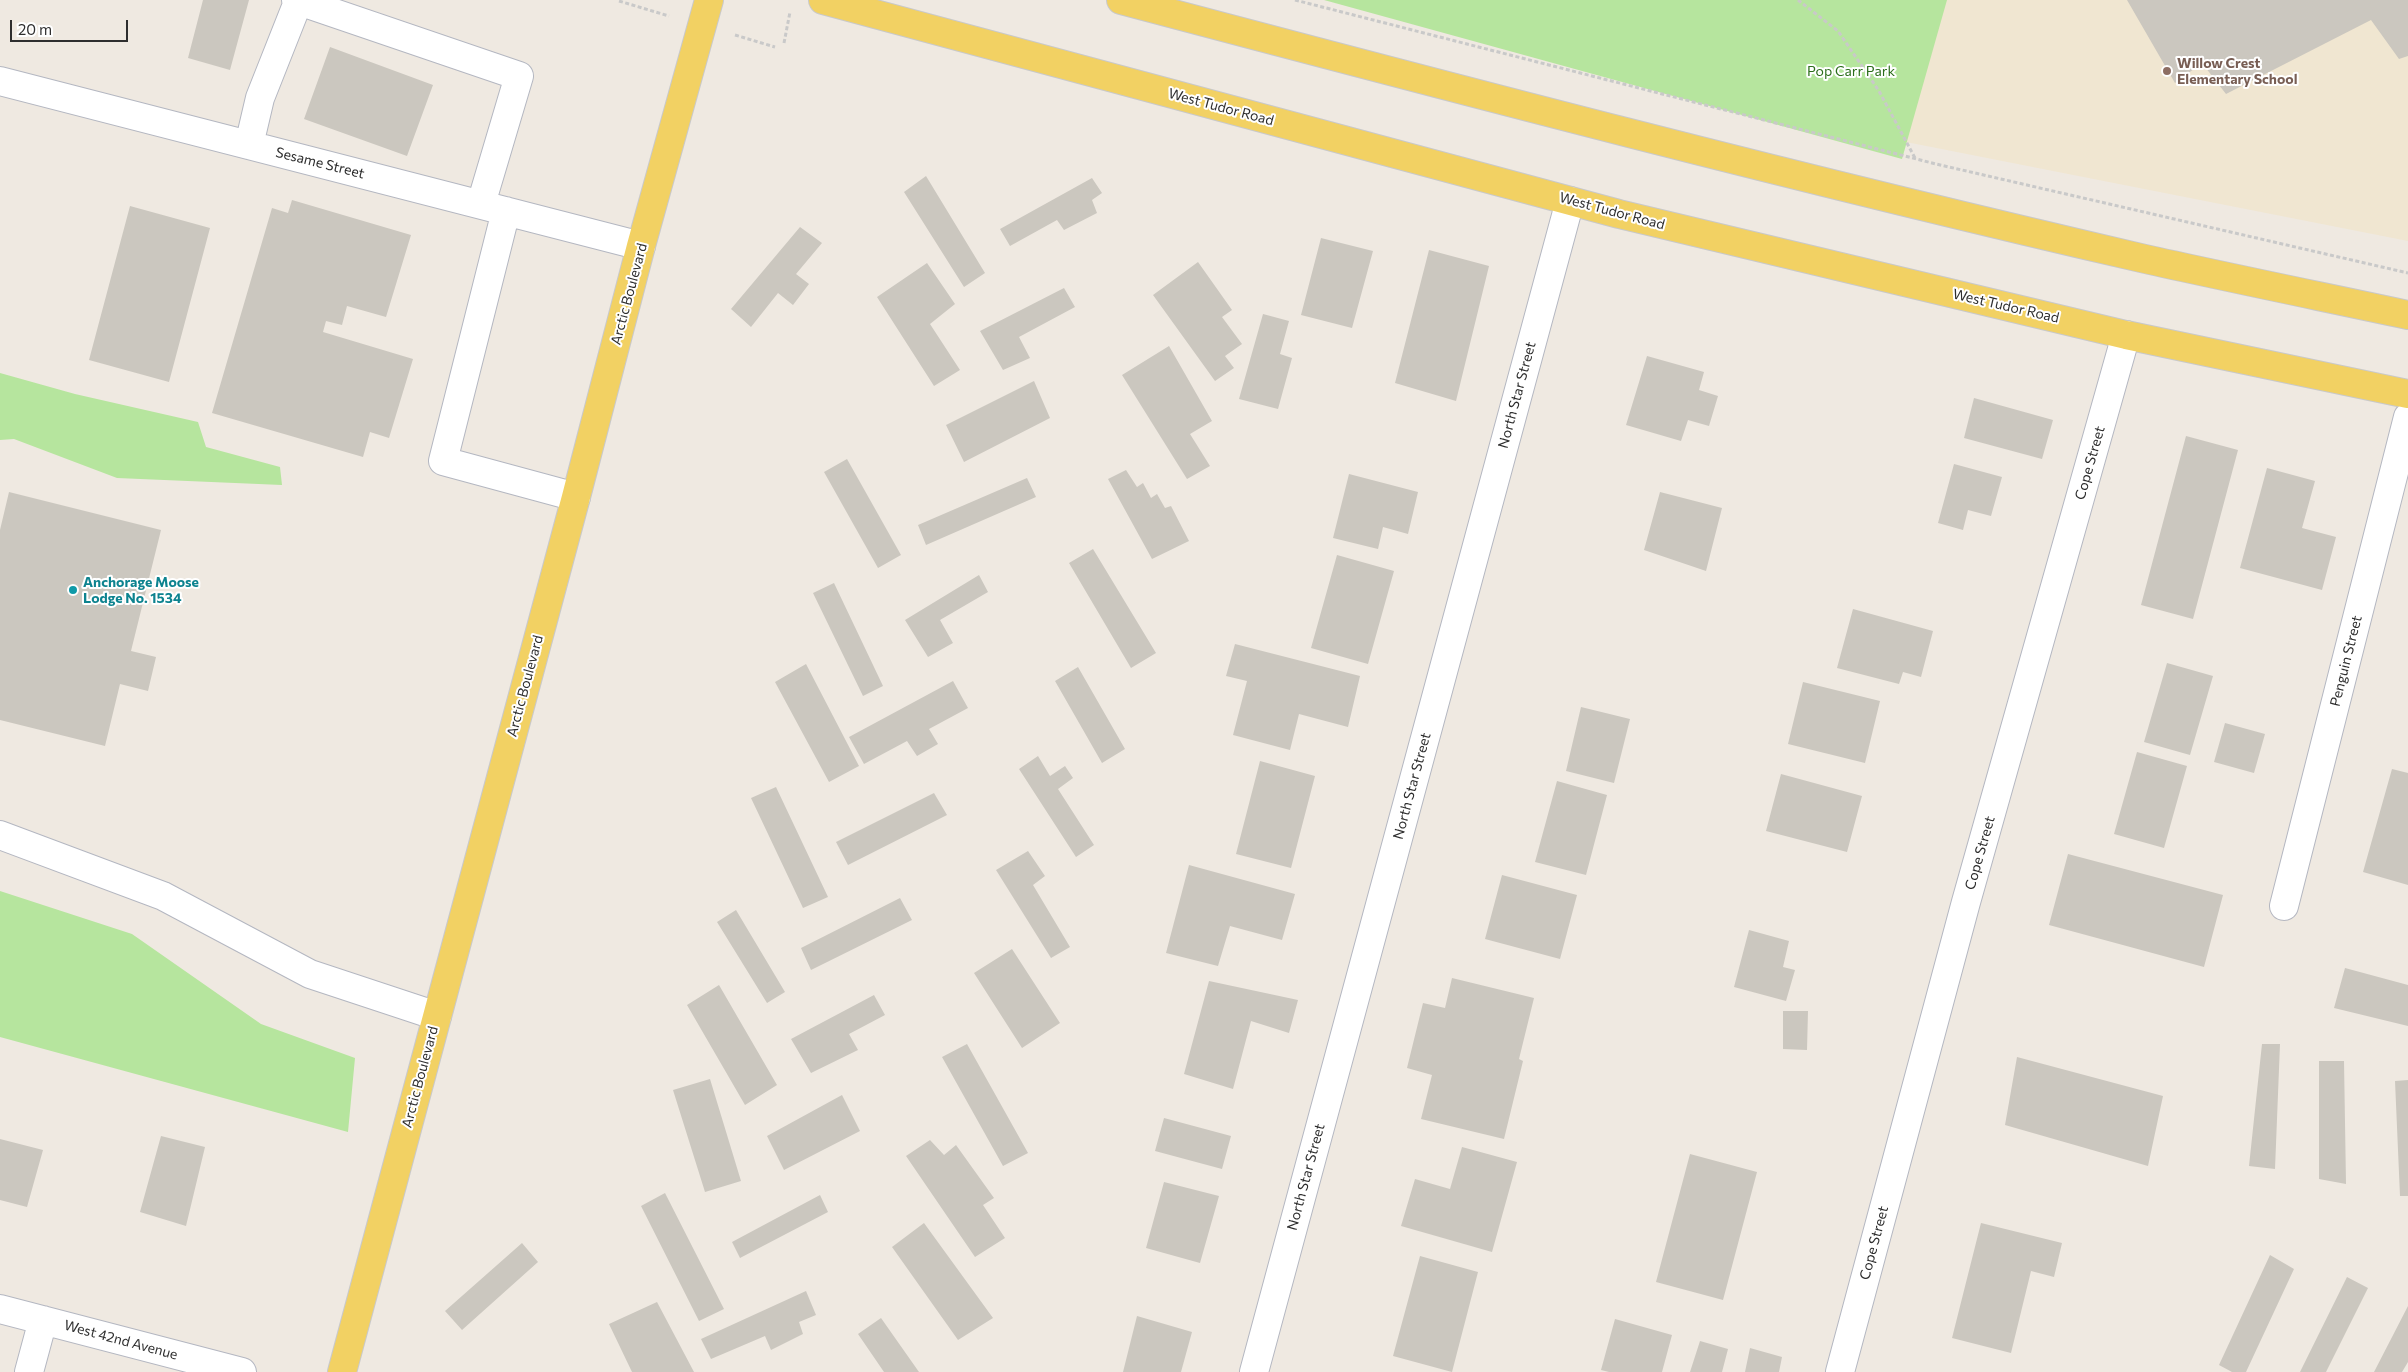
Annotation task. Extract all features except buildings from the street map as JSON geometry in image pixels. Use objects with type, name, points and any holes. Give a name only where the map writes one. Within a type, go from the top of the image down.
[{"type":"main road","name":"Arctic Boulevard","points":[[342,1372],[576,497],[641,246],[709,0]]},
{"type":"main road","name":"West Tudor Road","points":[[823,0],[1618,214],[2126,335],[2408,394]]},
{"type":"main road","points":[[1121,0],[1585,122],[1794,174],[2142,258],[2408,315]]},
{"type":"street","points":[[249,145],[260,98],[297,1],[519,76],[443,461],[576,497]]},
{"type":"street","name":"Sesame Street","points":[[0,80],[641,246]]},
{"type":"street","name":"North Star Street","points":[[1254,1372],[1570,201]]},
{"type":"street","name":"Cope Street","points":[[1840,1372],[1964,912],[2126,335]]},
{"type":"street","name":"Penguin Street","points":[[2284,906],[2408,417]]},
{"type":"street","points":[[0,835],[163,896],[310,974],[437,1016]]},
{"type":"street","name":"West 42nd Avenue","points":[[0,1309],[242,1372]]},
{"type":"street","points":[[30,1372],[43,1320]]},
{"type":"path","points":[[1295,0],[1916,159],[2408,273]]},
{"type":"path","points":[[1798,0],[1838,31],[1879,91],[1916,159]]},
{"type":"path","points":[[784,44],[790,9]]},
{"type":"shaded area","name":"Willow Crest Elementary School","points":[[1946,0],[2408,0],[2408,241],[1906,142]]},
{"type":"green space","name":"Pop Carr Park","points":[[1324,0],[1947,0],[1902,159]]},
{"type":"green space","points":[[0,373],[75,394],[198,422],[206,447],[280,467],[282,485],[117,478],[14,439],[0,440]]},
{"type":"green space","points":[[0,891],[132,934],[261,1024],[355,1058],[348,1132],[0,1037]]},
{"type":"place","name":"Willow Crest Elementary School","points":[[2167,71]]},
{"type":"place","name":"Anchorage Moose Lodge No. 1534","points":[[73,590]]}]
